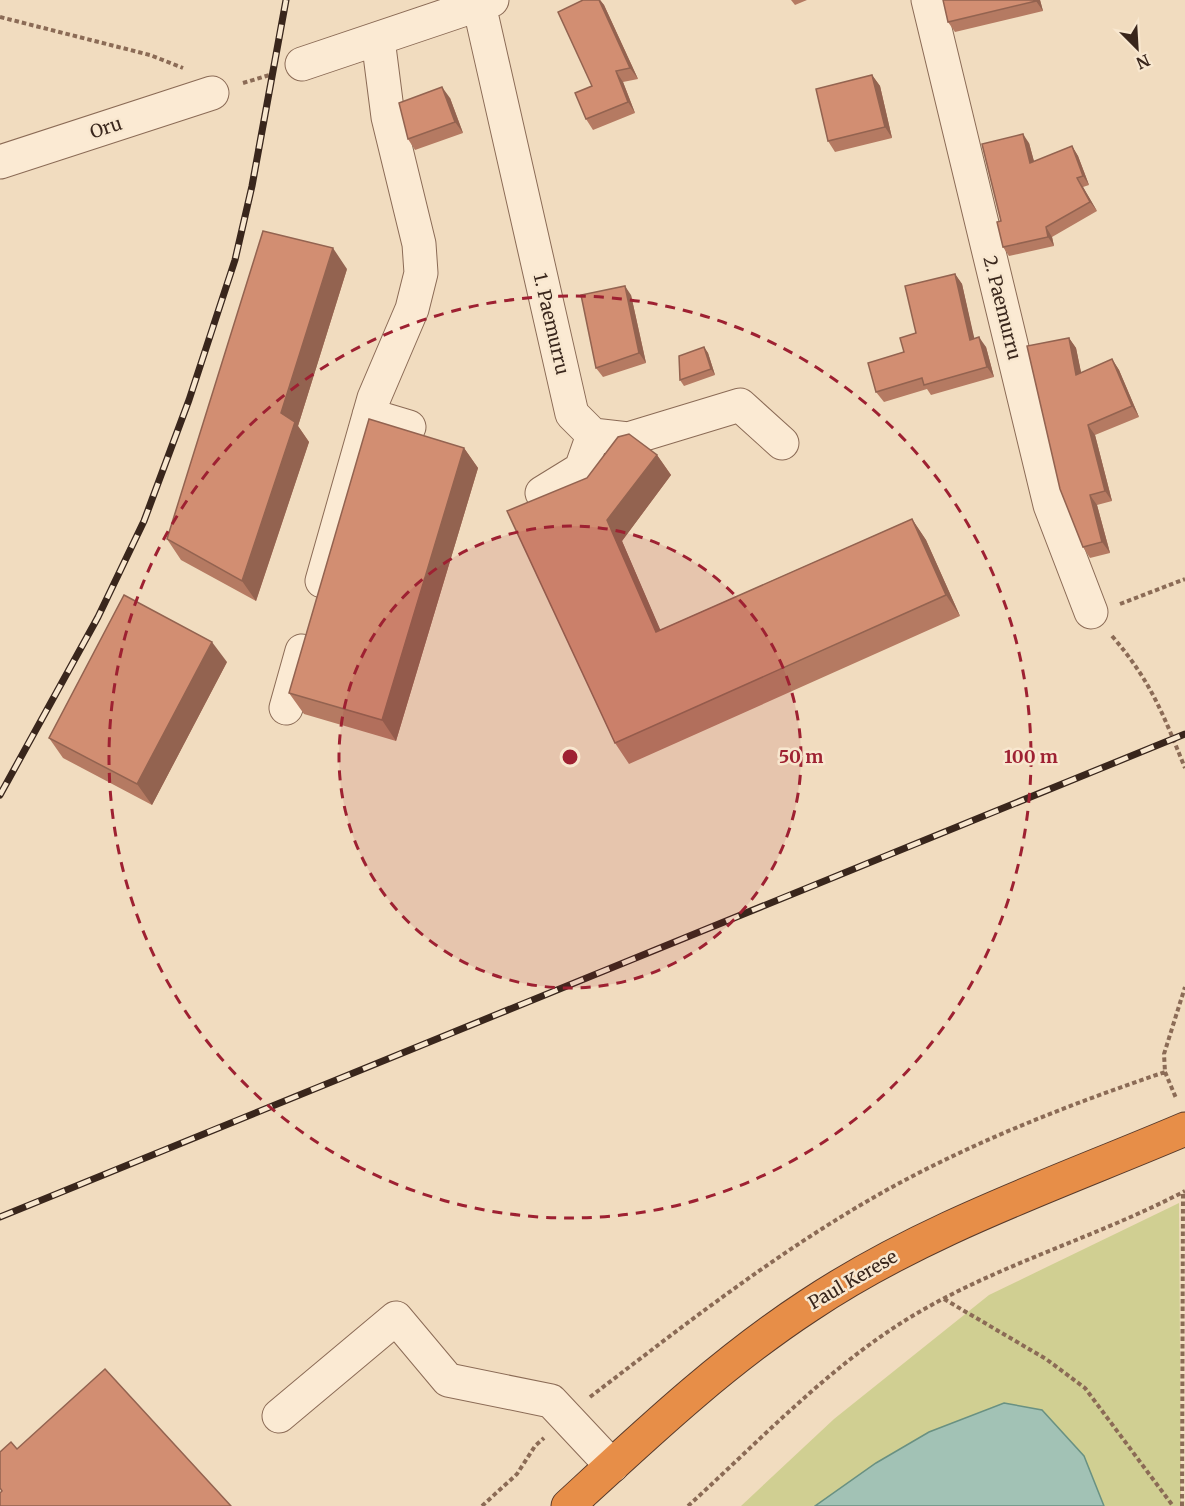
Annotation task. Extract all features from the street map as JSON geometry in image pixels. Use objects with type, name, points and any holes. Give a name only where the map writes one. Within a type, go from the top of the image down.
[{"type":"highway","name":"Paul Kerese","points":[[568,1506],[709,1381],[808,1306],[918,1242],[1185,1129]]},
{"type":"street","name":"2. Paemurru","points":[[928,0],[1050,505],[1091,612]]},
{"type":"street","points":[[302,64],[484,2]]},
{"type":"street","name":"1. Paemurru","points":[[484,2],[572,414],[593,435]]},
{"type":"street","points":[[286,708],[369,415],[412,309],[420,273],[419,244],[388,117],[378,39]]},
{"type":"street","name":"Oru","points":[[0,162],[212,93]]},
{"type":"street","points":[[542,493],[581,469],[593,435],[628,439],[740,405],[782,443]]},
{"type":"street","points":[[369,415],[409,427]]},
{"type":"street","points":[[279,1416],[396,1318],[448,1380],[551,1401],[612,1466]]},
{"type":"path","points":[[0,17],[150,55],[190,71],[212,93],[302,64]]},
{"type":"path","points":[[1185,579],[1146,596],[1091,612],[1137,665],[1155,695],[1185,768]]},
{"type":"path","points":[[482,1506],[517,1474],[535,1446],[589,1398],[758,1271],[850,1211],[978,1144],[1093,1097],[1165,1072],[1164,1054],[1185,987]]},
{"type":"path","points":[[688,1506],[819,1386],[886,1333],[944,1299],[1184,1192],[1182,1506]]},
{"type":"path","points":[[944,1299],[1046,1359],[1085,1388],[1173,1506]]},
{"type":"shaded area","points":[[1179,1203],[1181,1506],[741,1506],[834,1419],[989,1295]]},
{"type":"shaded area","points":[[1004,1403],[1042,1410],[1084,1456],[1104,1506],[815,1506],[876,1463],[929,1432]]},
{"type":"building","points":[[583,0],[599,0],[630,68],[616,71],[628,102],[586,119],[575,93],[592,86],[558,12]]},
{"type":"building","points":[[943,0],[1035,0],[1036,1],[948,22]]},
{"type":"building","points":[[872,75],[885,127],[828,141],[816,89]]},
{"type":"building","points":[[442,87],[455,122],[408,139],[399,103]]},
{"type":"building","points":[[1023,134],[1030,163],[1072,146],[1083,176],[1077,178],[1090,202],[1046,227],[1048,237],[1003,247],[997,222],[1001,221],[982,144]]},
{"type":"building","points":[[263,231],[333,248],[281,413],[295,422],[242,581],[167,539]]},
{"type":"building","points":[[955,274],[970,340],[979,337],[987,367],[924,385],[922,378],[876,392],[868,363],[904,352],[900,338],[916,333],[905,286]]},
{"type":"building","points":[[625,286],[639,353],[596,368],[581,295]]},
{"type":"building","points":[[1069,338],[1076,375],[1112,359],[1132,406],[1088,425],[1105,491],[1090,495],[1102,542],[1083,547],[1060,489],[1027,346]]},
{"type":"building","points":[[704,347],[711,369],[680,380],[679,356]]},
{"type":"building","points":[[369,419],[464,448],[382,720],[289,693]]},
{"type":"building","points":[[629,434],[657,455],[607,520],[656,632],[912,519],[946,595],[615,743],[507,511],[587,478],[618,437]]},
{"type":"building","points":[[124,595],[212,642],[137,784],[49,738]]},
{"type":"building","points":[[105,1369],[231,1506],[0,1506],[2,1491],[0,1488],[0,1452],[11,1442],[17,1449]]},
{"type":"railway","points":[[0,795],[98,617],[144,521],[189,400],[235,260],[252,186],[286,0]]},
{"type":"railway","points":[[0,1217],[1185,734]]}]
